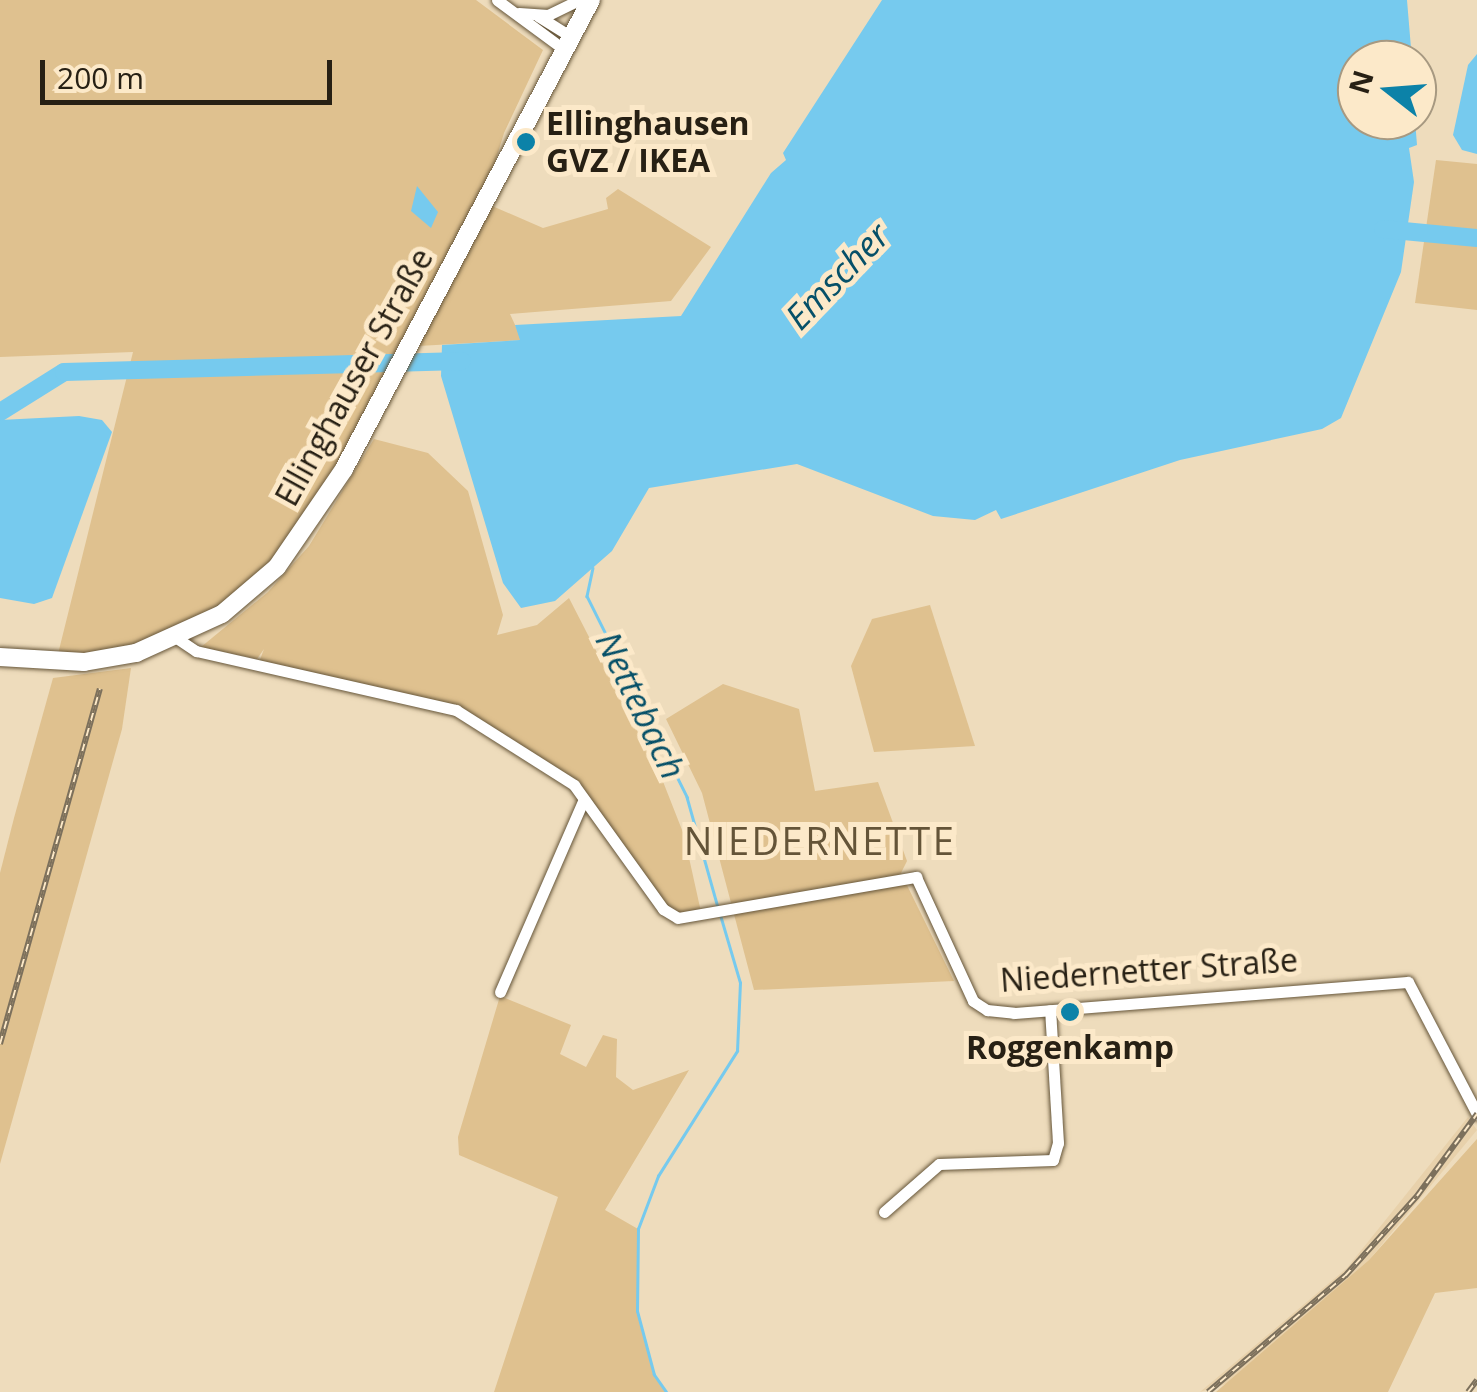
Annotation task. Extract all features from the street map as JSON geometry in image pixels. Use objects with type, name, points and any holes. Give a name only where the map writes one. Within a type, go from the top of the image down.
[{"type":"main road","name":"Ellinghauser Straße","points":[[0,657],[84,662],[178,639],[222,614],[277,567],[319,510],[384,395],[591,0]]},
{"type":"street","points":[[496,0],[566,42]]},
{"type":"street","points":[[519,13],[554,14],[580,0]]},
{"type":"street","points":[[535,14],[566,42]]},
{"type":"street","name":"Niedernetter Straße","points":[[178,639],[196,651],[440,702],[564,778],[584,798],[663,910],[678,918],[916,877],[973,1001],[1001,1013],[1408,982],[1477,1114]]},
{"type":"street","points":[[500,992],[584,798]]},
{"type":"street","points":[[884,1212],[939,1164],[1053,1160],[1058,1143],[1050,1010]]},
{"type":"shaded area","points":[[0,0],[476,0],[543,50],[504,133],[483,202],[543,228],[608,209],[606,198],[618,189],[711,247],[671,301],[510,314],[522,340],[401,347],[384,395],[369,399],[362,437],[260,583],[174,640],[56,662],[133,352],[0,357]]},
{"type":"shaded area","points":[[1436,160],[1477,164],[1477,310],[1415,303]]},
{"type":"shaded area","points":[[374,439],[428,453],[468,491],[503,615],[497,635],[537,625],[569,598],[662,779],[684,835],[701,912],[694,917],[663,909],[573,785],[456,710],[258,665],[264,649],[257,659],[201,647],[268,592],[309,546]]},
{"type":"shaded area","points":[[930,605],[975,746],[874,752],[851,666],[872,619]]},
{"type":"shaded area","points":[[131,668],[122,729],[0,1164],[0,873],[14,818],[53,678]]},
{"type":"shaded area","points":[[723,684],[799,709],[815,791],[878,782],[907,861],[901,873],[954,981],[754,990],[702,793],[666,719]]},
{"type":"shaded area","points":[[500,996],[571,1025],[560,1054],[586,1067],[603,1035],[617,1039],[616,1077],[633,1090],[689,1070],[605,1210],[638,1229],[637,1311],[654,1375],[666,1392],[494,1392],[558,1197],[459,1155],[458,1137]]},
{"type":"shaded area","points":[[1468,1117],[1477,1130],[1369,1260],[1229,1383],[1200,1392],[1347,1268]]},
{"type":"shaded area","points":[[1477,1139],[1477,1288],[1435,1293],[1388,1392],[1216,1392],[1369,1260]]},
{"type":"water","points":[[882,0],[1407,0],[1410,40],[1337,40],[1337,140],[1417,140],[1417,145],[1409,148],[1414,182],[1401,272],[1341,418],[1322,429],[1180,460],[1001,519],[996,510],[975,520],[933,516],[797,464],[649,488],[612,551],[555,601],[521,608],[503,583],[441,376],[442,345],[520,340],[515,325],[681,316],[771,173],[786,160],[783,153]]},
{"type":"water","points":[[1477,54],[1477,154],[1462,150],[1453,135],[1468,65]]},
{"type":"water","points":[[417,186],[438,212],[431,228],[411,211]]},
{"type":"water","points":[[79,416],[102,420],[112,432],[52,598],[34,604],[0,598],[0,420]]},
{"type":"waterway","name":"Emscher","points":[[1383,229],[1477,238]]},
{"type":"waterway","name":"Emscher","points":[[0,412],[64,372],[462,361]]},
{"type":"waterway","name":"Nettebach","points":[[593,568],[587,596],[687,797],[718,907]]},
{"type":"waterway","name":"Nettebach","points":[[666,1392],[654,1375],[637,1311],[638,1229],[658,1176],[737,1051],[740,983],[720,915]]},
{"type":"railway","points":[[0,1044],[100,689]]},
{"type":"railway","points":[[1208,1392],[1345,1276],[1417,1196],[1477,1114]]},
{"type":"railway","points":[[1468,1392],[1477,1380]]},
{"type":"place","name":"Ellinghausen GVZ / IKEA","points":[[526,142]]},
{"type":"place","name":"Roggenkamp","points":[[1070,1012]]},
{"type":"district","name":"NIEDERNETTE","points":[[820,841]]}]
